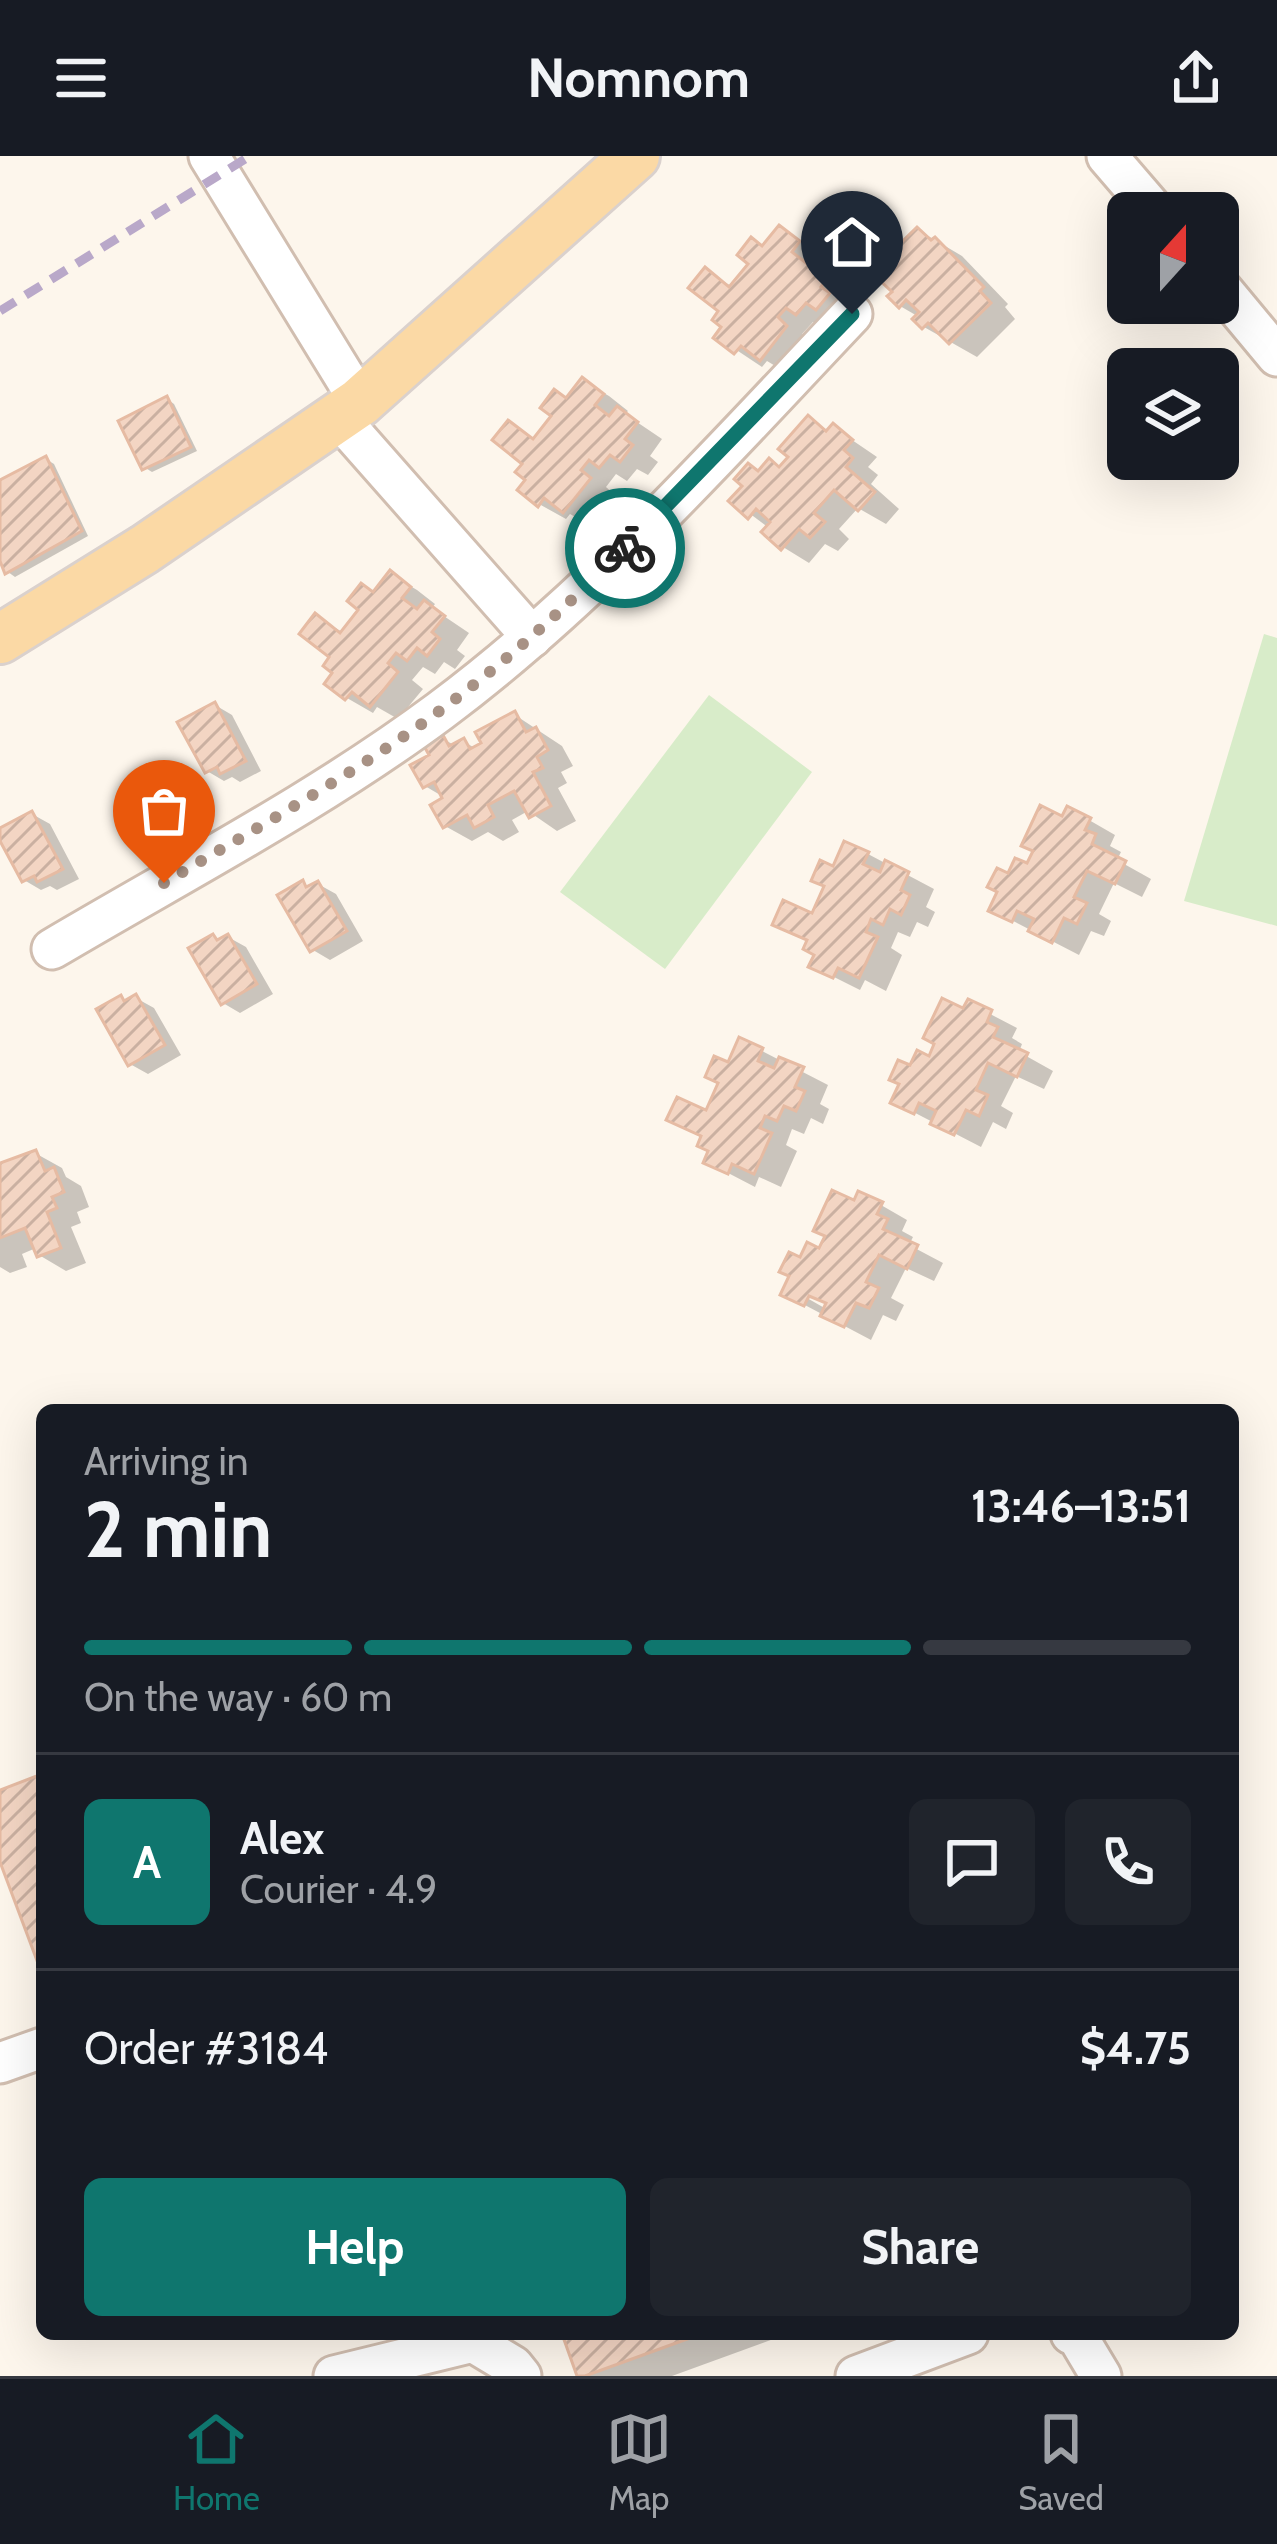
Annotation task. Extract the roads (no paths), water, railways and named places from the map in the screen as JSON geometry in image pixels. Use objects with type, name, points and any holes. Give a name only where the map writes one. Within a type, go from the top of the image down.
[{"type":"main road","points":[[0,639],[146,550],[349,410],[635,156]]},
{"type":"street","points":[[208,156],[349,410],[532,637]]},
{"type":"street","points":[[1107,156],[1138,192]]},
{"type":"street","points":[[1239,310],[1277,356]]},
{"type":"street","points":[[52,949],[349,773],[440,711],[532,637],[705,469],[852,314]]},
{"type":"street","points":[[0,2063],[36,2050]]},
{"type":"street","points":[[856,2376],[952,2340]]},
{"type":"street","points":[[1079,2340],[1101,2376]]},
{"type":"street","points":[[342,2360],[473,2342],[513,2366],[520,2376]]},
{"type":"railway","points":[[0,311],[250,156]]}]
